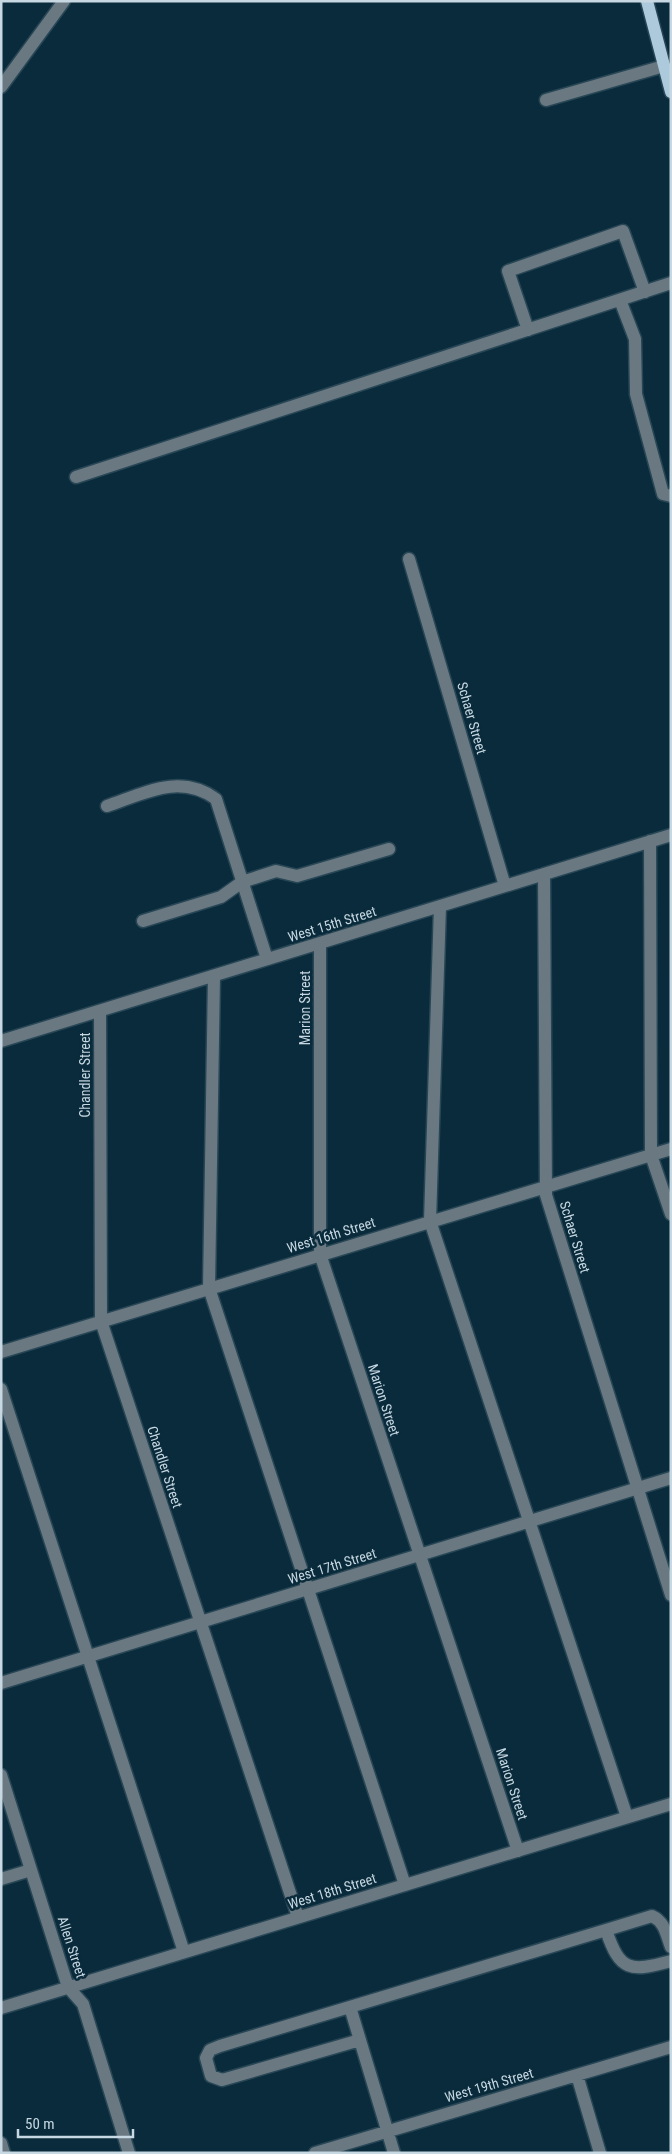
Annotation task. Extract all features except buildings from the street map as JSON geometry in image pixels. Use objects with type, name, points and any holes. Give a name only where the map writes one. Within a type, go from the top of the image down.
[{"type":"main road","points":[[647,1],[671,92]]},
{"type":"street","points":[[1,87],[64,1]]},
{"type":"street","points":[[546,100],[664,66]]},
{"type":"street","points":[[528,330],[508,272],[623,231],[645,292]]},
{"type":"street","points":[[76,477],[671,283]]},
{"type":"street","points":[[620,300],[635,339],[636,394],[663,494],[671,496]]},
{"type":"street","name":"Schaer Street","points":[[409,559],[506,886]]},
{"type":"street","points":[[107,806],[169,786],[202,789],[216,799],[267,959]]},
{"type":"street","name":"West 15th Street","points":[[1,1041],[671,835]]},
{"type":"street","points":[[650,841],[651,1155],[671,1214]]},
{"type":"street","points":[[143,921],[221,896],[242,882],[276,871],[297,876],[389,849]]},
{"type":"street","name":"Schaer Street","points":[[544,874],[546,1195],[671,1595]]},
{"type":"street","points":[[440,906],[430,1221],[627,1817]]},
{"type":"street","name":"Marion Street","points":[[320,943],[320,1254],[518,1850]]},
{"type":"street","points":[[214,976],[209,1288],[405,1885]]},
{"type":"street","name":"Chandler Street","points":[[100,1011],[101,1321],[298,1917]]},
{"type":"street","name":"West 16th Street","points":[[1,1352],[671,1149]]},
{"type":"street","points":[[1,1389],[184,1952]]},
{"type":"street","name":"West 17th Street","points":[[1,1683],[671,1478]]},
{"type":"street","name":"Allen Street","points":[[1,1775],[68,1987],[83,2004],[129,2153]]},
{"type":"street","name":"West 18th Street","points":[[1,2008],[671,1804]]},
{"type":"street","points":[[1,1879],[32,1870]]},
{"type":"street","points":[[360,2040],[222,2080],[211,2076],[206,2058],[210,2050],[220,2046],[652,1916],[663,1925],[671,1947]]},
{"type":"street","points":[[606,1930],[613,1950],[618,1959],[626,1966],[649,1967],[671,1961]]},
{"type":"street","points":[[350,2007],[394,2153]]},
{"type":"street","name":"West 19th Street","points":[[315,2153],[671,2047]]},
{"type":"street","points":[[577,2075],[600,2153]]},
{"type":"street","points":[[1,2143],[4,2153]]}]
